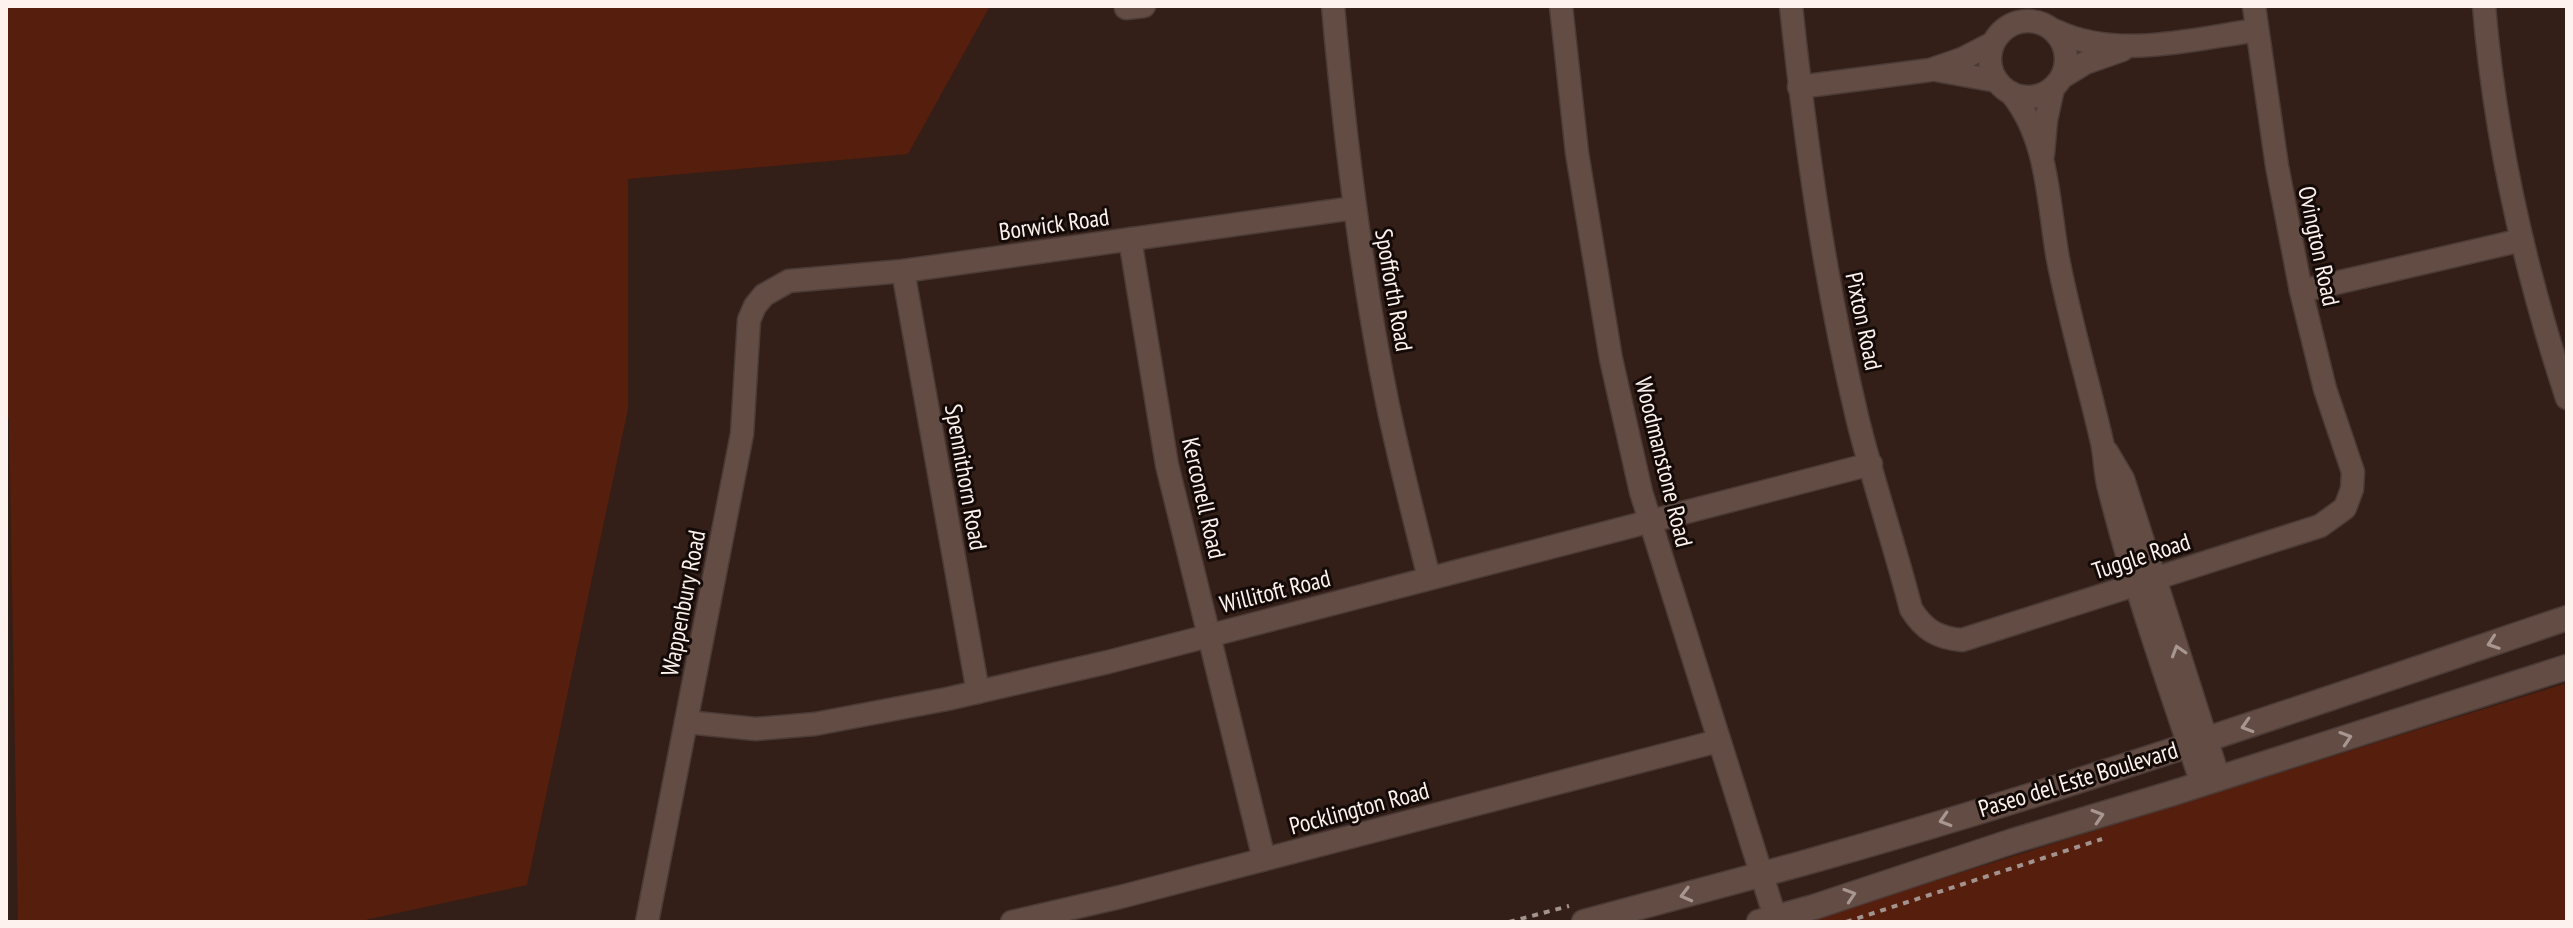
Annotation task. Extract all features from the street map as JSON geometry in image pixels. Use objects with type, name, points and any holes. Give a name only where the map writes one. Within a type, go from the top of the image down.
[{"type":"main road","name":"Paseo del Este Boulevard","points":[[1584,922],[1761,874],[2198,742],[2567,618]]},
{"type":"main road","name":"Paseo del Este Boulevard","points":[[1767,920],[2567,667]]},
{"type":"street","name":"Spofforth Road","points":[[1333,6],[1354,208],[1388,405],[1429,578]]},
{"type":"street","name":"Woodmanstone Road","points":[[1561,6],[1577,153],[1611,359],[1649,521],[1761,874],[1767,920]]},
{"type":"street","name":"Pixton Road","points":[[1791,6],[1820,239],[1859,423],[1911,609],[1920,623],[1932,632]]},
{"type":"street","points":[[2011,6],[1990,63],[2004,87],[2024,111],[2043,159],[2058,258],[2103,444],[2108,481],[2146,582],[2211,781]]},
{"type":"street","name":"Ovington Road","points":[[2254,6],[2277,166],[2301,291],[2325,389],[2353,472],[2351,491]]},
{"type":"street","points":[[2484,6],[2509,187],[2567,398]]},
{"type":"street","points":[[1799,87],[1930,70],[1962,59],[2025,20],[2046,21],[2088,42],[2131,47]]},
{"type":"street","points":[[2043,159],[2046,120],[2066,64],[2066,50],[2046,21]]},
{"type":"street","points":[[1930,70],[2033,97],[2085,63],[2131,47],[2257,30]]},
{"type":"street","name":"Borwick Road","points":[[764,295],[789,281],[903,271],[1354,208]]},
{"type":"street","name":"Kerconell Road","points":[[1130,239],[1167,465],[1264,859]]},
{"type":"street","points":[[2301,291],[2522,240]]},
{"type":"street","name":"Spennithorn Road","points":[[903,271],[978,692]]},
{"type":"street","name":"Wappenbury Road","points":[[647,922],[742,434],[749,320],[764,295]]},
{"type":"street","name":"Willitoft Road","points":[[686,722],[756,729],[815,724],[978,692],[1871,464]]},
{"type":"street","name":"Tuggle Road","points":[[1932,632],[1946,639],[1962,640],[2320,526],[2342,512],[2351,491]]},
{"type":"street","name":"Pocklington Road","points":[[1012,922],[1718,741]]},
{"type":"shaded area","points":[[6,6],[990,6],[908,154],[628,179],[628,409],[527,885],[356,922],[18,922],[9,419],[6,419]]},
{"type":"shaded area","points":[[2567,683],[2567,922],[1803,922]]}]
